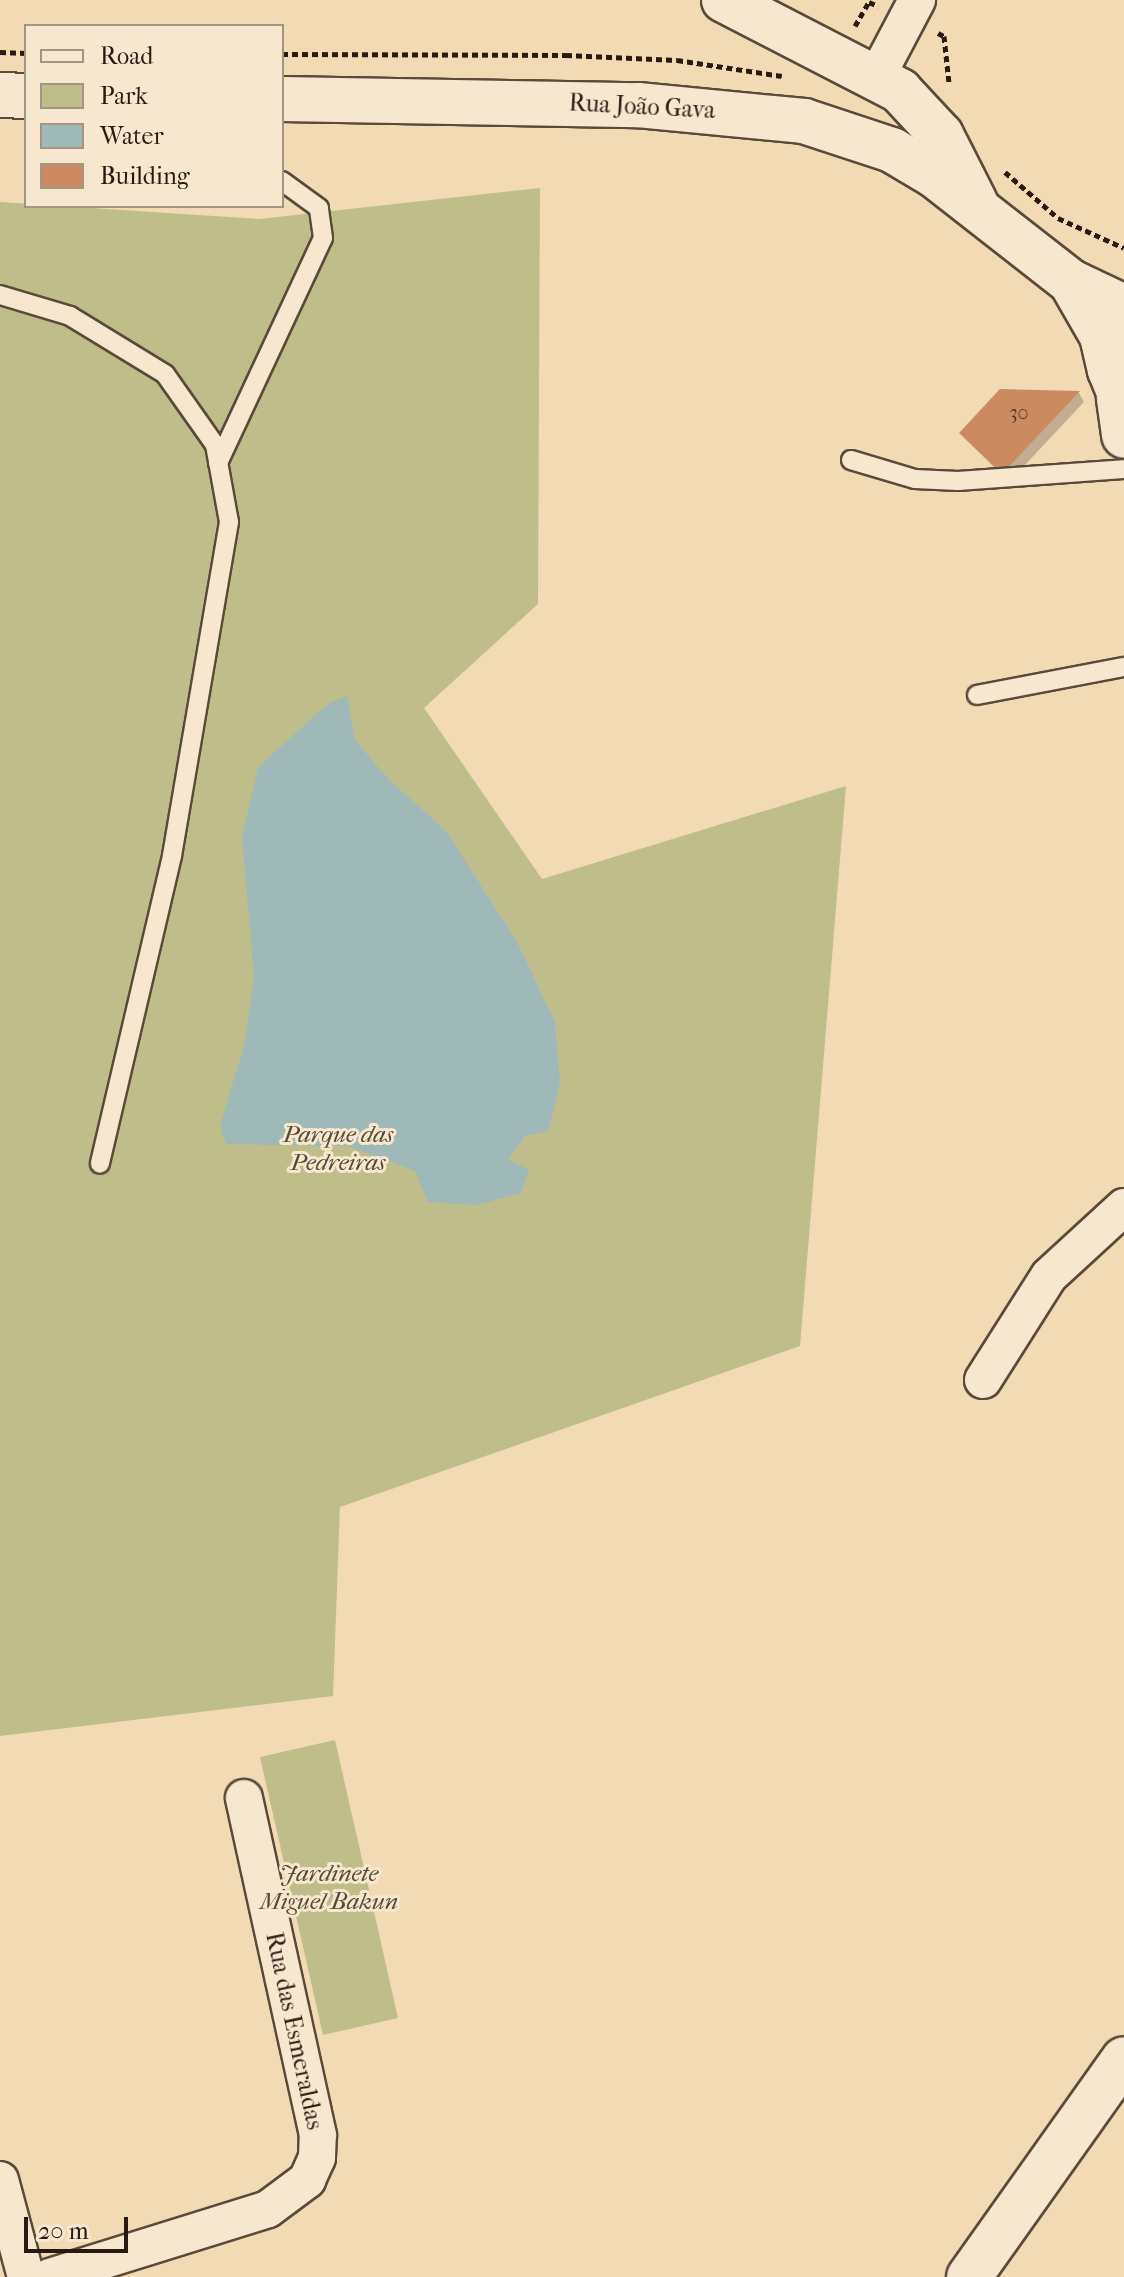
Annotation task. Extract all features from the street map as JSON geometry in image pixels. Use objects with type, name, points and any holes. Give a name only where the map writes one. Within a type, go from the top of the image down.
[{"type":"main road","points":[[724,0],[877,76],[933,123],[978,209]]},
{"type":"main road","points":[[0,95],[24,96]]},
{"type":"main road","name":"Rua João Gava","points":[[284,99],[638,105],[804,121],[892,150],[978,209],[1071,282]]},
{"type":"main road","points":[[1071,282],[1124,307]]},
{"type":"main road","points":[[1071,282],[1097,324],[1120,389]]},
{"type":"main road","points":[[969,2277],[1124,2059]]},
{"type":"street","points":[[877,76],[917,0]]},
{"type":"street","points":[[983,1380],[1049,1276],[1124,1207]]},
{"type":"street","name":"Rua das Esmeraldas","points":[[50,2277],[268,2209],[307,2180],[317,2158],[318,2135],[244,1798]]},
{"type":"street","points":[[0,2180],[26,2277]]},
{"type":"lane","points":[[218,463],[323,238],[319,208],[284,182]]},
{"type":"lane","points":[[0,295],[70,316],[165,374],[215,445],[229,522],[172,856],[100,1164]]},
{"type":"lane","points":[[851,460],[915,479],[958,481],[1124,469]]},
{"type":"lane","points":[[977,695],[1124,667]]},
{"type":"path","points":[[0,52],[24,53]]},
{"type":"green space","name":"Parque das Pedreiras","points":[[540,188],[538,604],[424,708],[542,879],[846,786],[800,1346],[340,1507],[333,1696],[0,1736],[0,202],[24,204],[24,208],[91,208],[259,219]]},
{"type":"green space","name":"Jardinete Miguel Bakun","points":[[335,1740],[398,2018],[323,2035],[260,1757]]},
{"type":"water","points":[[347,696],[355,740],[389,780],[446,831],[517,942],[555,1022],[560,1082],[548,1131],[525,1136],[508,1159],[529,1170],[521,1193],[476,1205],[428,1202],[415,1171],[347,1146],[226,1144],[220,1126],[245,1042],[254,976],[242,837],[258,767],[329,703]]},
{"type":"building","points":[[1000,389],[1080,391],[1002,474],[959,433]]}]
